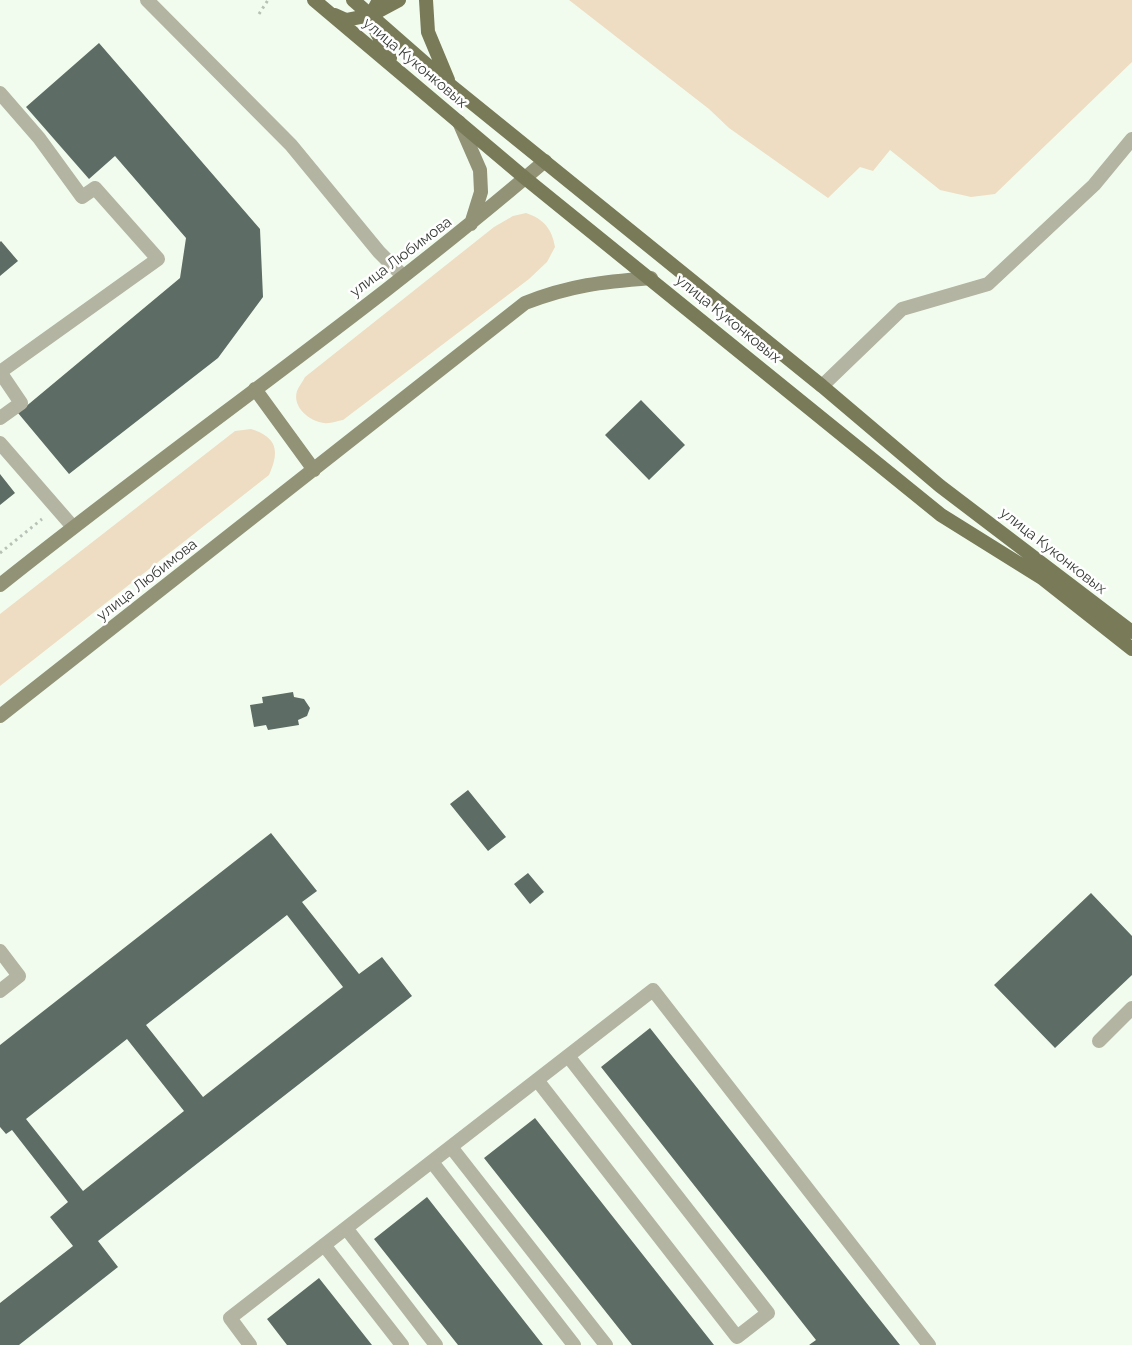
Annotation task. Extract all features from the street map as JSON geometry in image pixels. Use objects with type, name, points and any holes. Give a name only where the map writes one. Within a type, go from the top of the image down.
[{"type":"main road","name":"улица Куконковых","points":[[314,0],[526,178],[941,515],[1042,578],[1132,649]]},
{"type":"main road","name":"улица Куконковых","points":[[353,0],[450,85],[822,386],[940,486],[1132,632]]},
{"type":"main road","points":[[379,0],[372,15],[385,52],[410,80]]},
{"type":"main road","points":[[330,12],[346,20],[372,15],[399,0]]},
{"type":"main road","points":[[426,0],[428,32],[450,85]]},
{"type":"main road","name":"улица Любимова","points":[[459,122],[480,170],[481,192],[471,224]]},
{"type":"main road","name":"улица Любимова","points":[[0,585],[72,527],[471,224],[545,161]]},
{"type":"main road","name":"улица Любимова","points":[[0,716],[524,303],[558,290],[585,284],[651,278]]},
{"type":"main road","points":[[254,389],[314,470]]},
{"type":"street","points":[[147,0],[291,145],[379,252],[403,276]]},
{"type":"street","points":[[0,92],[39,138],[82,197],[94,188],[158,259],[0,372],[21,403],[0,418]]},
{"type":"street","points":[[822,386],[902,309],[988,284],[1094,185],[1132,139]]},
{"type":"street","points":[[0,443],[72,527]]},
{"type":"street","points":[[0,951],[19,976],[0,991]]},
{"type":"street","points":[[250,1345],[230,1318],[653,990],[929,1345]]},
{"type":"street","points":[[1099,1041],[1132,1008]]},
{"type":"street","points":[[537,1080],[737,1337],[753,1325],[768,1313],[568,1056]]},
{"type":"street","points":[[451,1147],[606,1345]]},
{"type":"street","points":[[432,1162],[574,1345]]},
{"type":"street","points":[[346,1228],[436,1345]]},
{"type":"street","points":[[324,1245],[402,1345]]},
{"type":"path","points":[[259,14],[268,0]]},
{"type":"path","points":[[0,553],[56,508]]},
{"type":"shaded area","points":[[569,0],[1132,0],[1132,62],[995,194],[971,197],[940,190],[890,150],[873,171],[860,167],[828,198],[729,128],[709,109]]},
{"type":"shaded area","points":[[526,213],[538,218],[546,225],[552,235],[555,247],[547,262],[529,279],[343,420],[331,423],[318,422],[299,408],[296,397],[297,391],[305,377],[494,227],[513,216]]},
{"type":"shaded area","points":[[251,429],[266,436],[274,446],[274,459],[269,475],[0,686],[0,614],[235,431]]},
{"type":"building","points":[[99,43],[260,229],[263,297],[218,358],[69,474],[18,413],[180,278],[186,238],[115,156],[89,179],[26,107]]},
{"type":"building","points":[[0,242],[18,261],[0,276]]},
{"type":"building","points":[[641,400],[685,445],[649,480],[605,435]]},
{"type":"building","points":[[0,474],[15,493],[0,505]]},
{"type":"building","points":[[293,692],[294,697],[304,699],[310,708],[307,716],[298,720],[299,725],[268,730],[266,725],[254,727],[250,705],[263,703],[262,697]]},
{"type":"building","points":[[468,790],[506,837],[488,851],[450,804]]},
{"type":"building","points":[[271,833],[317,891],[302,902],[359,974],[382,957],[412,996],[98,1241],[118,1267],[19,1345],[0,1345],[0,1303],[73,1246],[50,1217],[68,1202],[12,1130],[6,1134],[0,1127],[0,1045]],"holes":[[[287,915],[343,987],[203,1097],[146,1025]],[[127,1039],[184,1111],[83,1191],[26,1119]]]},
{"type":"building","points":[[528,873],[544,892],[530,904],[514,884]]},
{"type":"building","points":[[1091,893],[1132,936],[1132,975],[1055,1048],[994,985]]},
{"type":"building","points":[[650,1028],[900,1345],[809,1345],[816,1340],[601,1067]]},
{"type":"building","points":[[535,1118],[714,1345],[632,1345],[484,1158]]},
{"type":"building","points":[[427,1197],[543,1345],[458,1345],[374,1239]]},
{"type":"building","points":[[319,1278],[372,1345],[287,1345],[267,1319]]}]
